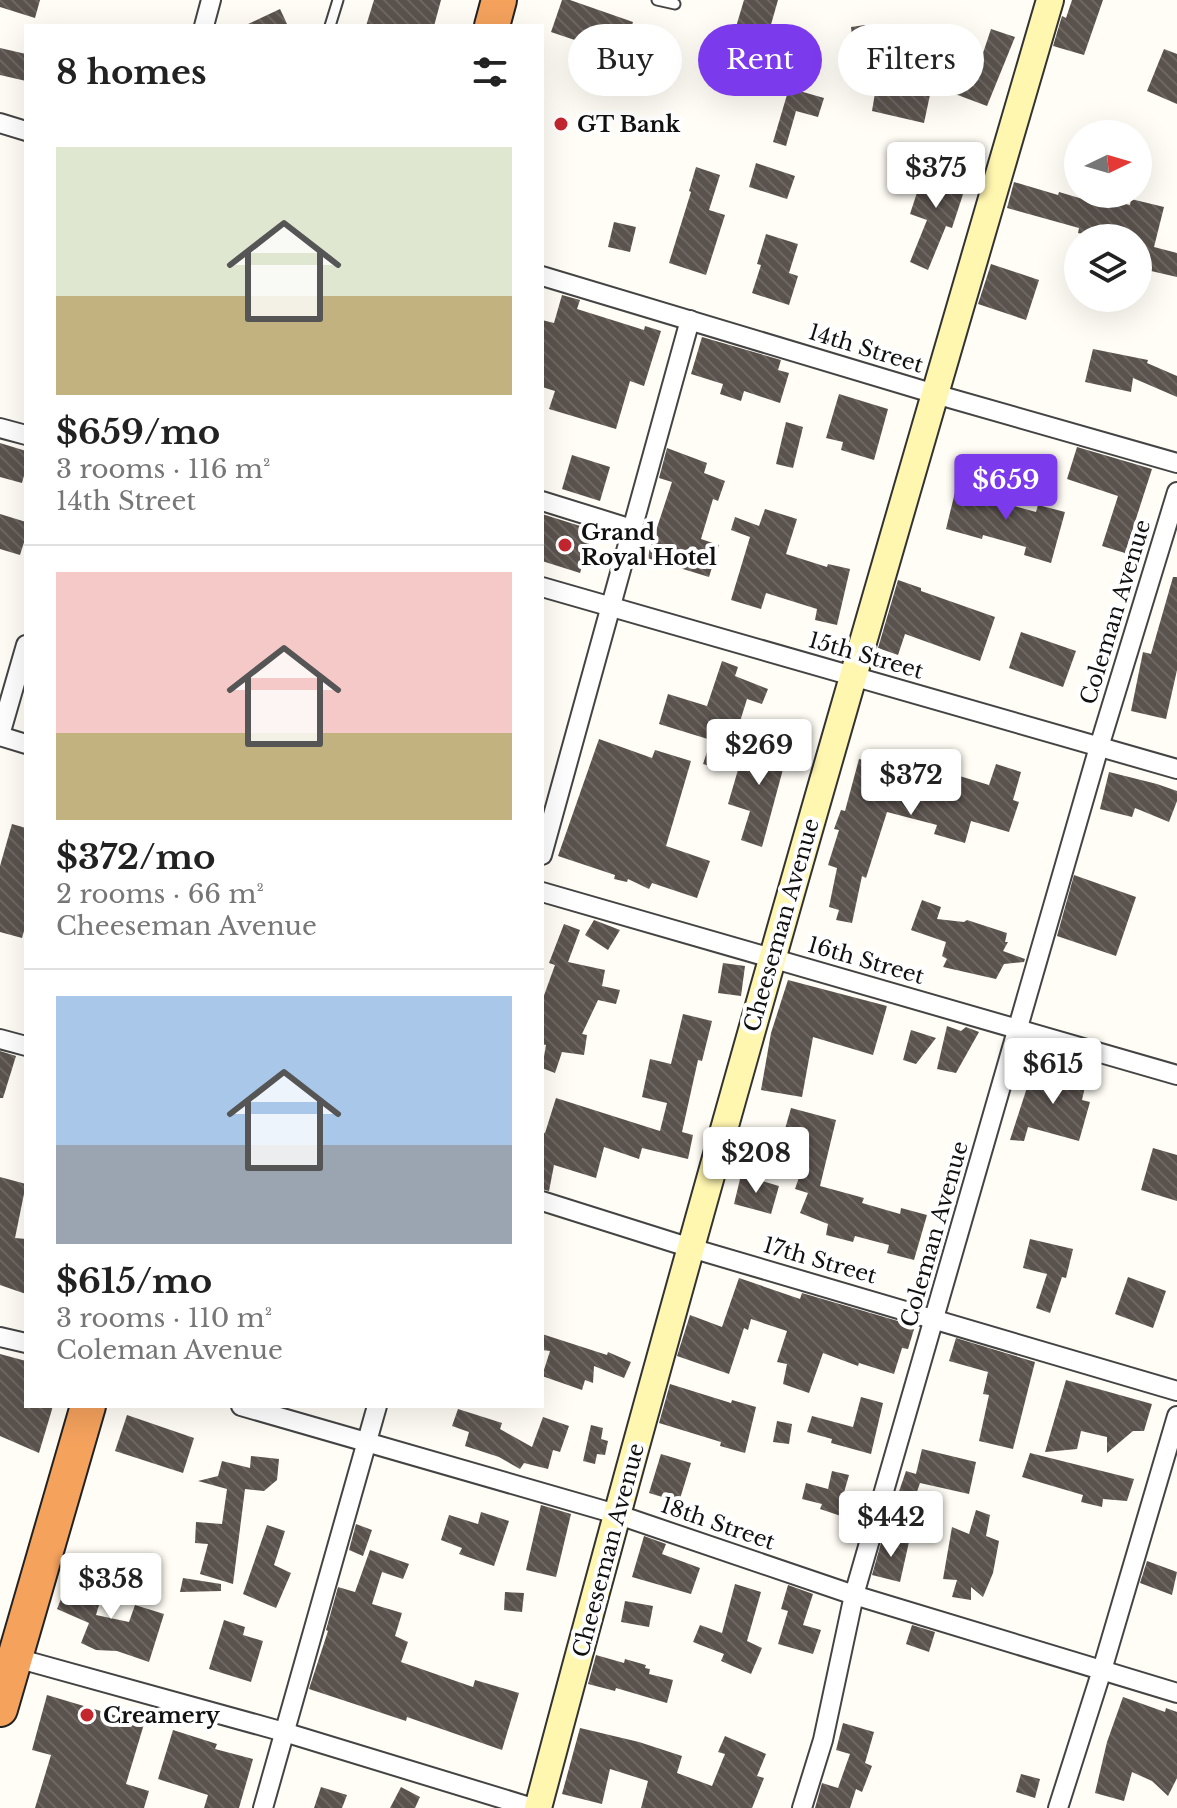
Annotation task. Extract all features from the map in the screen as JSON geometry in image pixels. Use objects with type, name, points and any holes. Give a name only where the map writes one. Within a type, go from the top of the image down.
[{"type":"highway","points":[[493,24],[499,0]]},
{"type":"highway","points":[[0,1709],[7,1656],[87,1408]]},
{"type":"street","points":[[205,24],[211,0]]},
{"type":"street","name":"Cheeseman Avenue","points":[[536,1808],[771,957],[1050,0]]},
{"type":"street","points":[[0,123],[24,130]]},
{"type":"street","name":"14th Street","points":[[544,277],[1177,463]]},
{"type":"street","points":[[544,848],[690,320]]},
{"type":"street","points":[[0,428],[24,434]]},
{"type":"street","name":"Coleman Avenue","points":[[802,1808],[823,1740],[854,1595],[1099,747],[1177,492]]},
{"type":"street","points":[[544,502],[632,529]]},
{"type":"street","name":"15th Street","points":[[544,588],[1177,769]]},
{"type":"street","points":[[24,652],[0,736],[24,743]]},
{"type":"street","name":"16th Street","points":[[544,893],[1177,1075]]},
{"type":"street","points":[[0,1039],[24,1045]]},
{"type":"street","name":"17th Street","points":[[544,1202],[1177,1391]]},
{"type":"street","points":[[0,1337],[24,1343]]},
{"type":"street","name":"18th Street","points":[[248,1408],[616,1514],[854,1595],[1177,1693]]},
{"type":"street","points":[[263,1808],[376,1408]]},
{"type":"street","points":[[1058,1808],[1177,1416]]},
{"type":"street","points":[[7,1656],[284,1732],[536,1808]]},
{"type":"lane","points":[[331,24],[338,0]]},
{"type":"lane","points":[[657,0],[675,4]]},
{"type":"building","points":[[0,0],[40,0],[35,18],[0,7]]},
{"type":"building","points":[[374,0],[441,0],[435,24],[367,24]]},
{"type":"building","points":[[562,0],[633,22],[568,24],[568,38],[551,32]]},
{"type":"building","points":[[744,0],[778,0],[771,24],[737,24]]},
{"type":"building","points":[[1072,0],[1103,0],[1084,55],[1053,46],[1062,16],[1066,18]]},
{"type":"building","points":[[280,9],[287,24],[248,24]]},
{"type":"building","points":[[991,29],[1015,37],[987,106],[960,96],[984,96],[984,50]]},
{"type":"building","points":[[0,48],[24,54],[24,81],[0,75]]},
{"type":"building","points":[[1164,49],[1177,54],[1177,104],[1147,91]]},
{"type":"building","points":[[787,96],[824,98],[818,117],[796,111],[786,146],[773,142]]},
{"type":"building","points":[[874,96],[930,96],[924,123],[872,111]]},
{"type":"building","points":[[756,163],[795,176],[787,199],[749,187]]},
{"type":"building","points":[[926,165],[968,179],[952,228],[946,226],[928,270],[910,262],[927,220],[910,214]]},
{"type":"building","points":[[696,167],[720,175],[709,210],[725,215],[706,275],[669,263]]},
{"type":"building","points":[[1014,182],[1058,195],[1059,192],[1064,193],[1064,208],[1152,208],[1152,204],[1164,207],[1154,247],[1177,253],[1177,277],[1152,271],[1152,224],[1065,224],[1007,208]]},
{"type":"building","points":[[614,222],[636,227],[630,252],[608,247]]},
{"type":"building","points":[[766,234],[798,244],[789,273],[798,276],[789,305],[752,293]]},
{"type":"building","points":[[991,264],[1039,280],[1026,320],[978,304]]},
{"type":"building","points":[[562,295],[580,300],[577,309],[644,330],[645,326],[661,331],[644,386],[630,381],[616,429],[549,409],[555,391],[544,388],[544,320],[554,323]]},
{"type":"building","points":[[702,337],[781,360],[778,370],[789,373],[780,403],[744,391],[741,401],[720,394],[723,384],[691,374]]},
{"type":"building","points":[[1093,349],[1148,360],[1147,363],[1177,376],[1177,397],[1133,378],[1131,392],[1085,382]]},
{"type":"building","points":[[839,394],[888,409],[874,460],[841,450],[843,442],[826,438]]},
{"type":"building","points":[[786,422],[803,427],[793,468],[776,464]]},
{"type":"building","points":[[0,443],[24,450],[22,483],[0,477]]},
{"type":"building","points":[[1077,447],[1152,469],[1125,553],[1102,546],[1118,496],[1067,479]]},
{"type":"building","points":[[667,448],[707,463],[704,473],[725,481],[718,501],[713,499],[701,539],[719,545],[709,577],[647,558],[672,482],[659,478]]},
{"type":"building","points":[[572,455],[610,467],[600,501],[562,489]]},
{"type":"building","points":[[957,484],[994,494],[992,500],[1036,512],[1038,505],[1065,512],[1051,563],[1024,555],[1026,547],[946,529]]},
{"type":"building","points":[[765,509],[797,519],[786,554],[827,567],[828,564],[850,569],[837,625],[815,620],[817,609],[766,593],[761,609],[731,600],[750,537],[731,530],[735,517],[759,526]]},
{"type":"building","points":[[0,514],[24,521],[24,542],[20,555],[0,549]]},
{"type":"building","name":"Grand Royal Hotel","points":[[544,515],[593,530],[580,573],[544,562]]},
{"type":"building","points":[[1173,577],[1177,577],[1177,670],[1166,719],[1131,711],[1143,652],[1151,654]]},
{"type":"building","points":[[898,580],[995,617],[980,661],[905,634],[898,655],[878,648]]},
{"type":"building","points":[[1021,632],[1076,651],[1063,687],[1009,668]]},
{"type":"building","points":[[722,661],[738,667],[735,676],[768,689],[762,704],[747,699],[738,728],[729,725],[716,768],[703,764],[711,740],[659,724],[668,694],[707,706]]},
{"type":"building","points":[[756,736],[789,747],[762,847],[741,840],[750,811],[728,804],[740,763],[748,765]]},
{"type":"building","points":[[599,739],[652,758],[655,750],[691,761],[666,846],[710,861],[697,898],[652,883],[649,889],[628,879],[627,882],[614,879],[615,875],[558,856]]},
{"type":"building","points":[[859,759],[950,783],[953,774],[989,785],[996,764],[1021,772],[1013,800],[1019,802],[1009,832],[971,821],[965,843],[934,834],[937,825],[887,812],[866,878],[862,876],[852,923],[836,920],[839,910],[829,907],[837,868],[828,865],[839,830],[834,829],[841,810],[845,811]]},
{"type":"building","points":[[1109,772],[1177,791],[1177,801],[1169,822],[1135,808],[1132,817],[1100,809]]},
{"type":"building","points":[[12,824],[24,827],[22,938],[0,932],[0,866]]},
{"type":"building","points":[[1074,875],[1136,897],[1116,956],[1057,936]]},
{"type":"building","points":[[922,900],[941,907],[937,919],[967,920],[1007,933],[1005,942],[1008,942],[1003,951],[1025,959],[1024,962],[1004,964],[996,979],[943,967],[947,959],[942,956],[946,942],[911,930]]},
{"type":"building","points":[[594,920],[620,930],[608,950],[585,935]]},
{"type":"building","points":[[564,924],[580,930],[568,962],[605,970],[602,986],[620,990],[616,1004],[598,1000],[582,1034],[587,1035],[584,1055],[562,1052],[555,1073],[544,1069],[544,995],[555,965],[549,963]]},
{"type":"building","points":[[723,963],[745,966],[741,996],[718,993]]},
{"type":"building","points":[[788,980],[887,1006],[873,1055],[813,1037],[802,1097],[761,1090],[771,1033]]},
{"type":"building","points":[[683,1014],[712,1021],[702,1061],[698,1060],[682,1132],[693,1135],[688,1159],[642,1148],[639,1159],[604,1147],[596,1178],[554,1165],[549,1191],[544,1190],[544,1133],[556,1098],[660,1131],[667,1103],[642,1097],[650,1059],[671,1064]]},
{"type":"building","points":[[947,1026],[961,1031],[966,1027],[979,1032],[956,1073],[937,1069]]},
{"type":"building","points":[[911,1030],[936,1038],[916,1064],[903,1060]]},
{"type":"building","points":[[0,1051],[16,1056],[3,1098],[0,1098]]},
{"type":"building","points":[[1033,1069],[1087,1078],[1082,1100],[1090,1102],[1079,1141],[1028,1127],[1024,1141],[1010,1140]]},
{"type":"building","points":[[791,1108],[836,1120],[820,1186],[864,1198],[862,1203],[900,1214],[901,1208],[927,1215],[914,1260],[887,1253],[889,1245],[855,1236],[853,1242],[826,1235],[828,1224],[800,1213],[808,1193],[795,1189],[806,1157],[786,1152],[792,1131],[785,1129]]},
{"type":"building","points":[[1153,1148],[1177,1155],[1177,1201],[1141,1190]]},
{"type":"building","points":[[741,1175],[779,1186],[771,1214],[734,1204]]},
{"type":"building","points":[[0,1177],[24,1183],[15,1238],[24,1239],[24,1293],[0,1285]]},
{"type":"building","points":[[1030,1239],[1073,1249],[1066,1278],[1062,1277],[1050,1313],[1036,1308],[1047,1274],[1023,1268]]},
{"type":"building","points":[[1128,1277],[1166,1291],[1153,1328],[1115,1314]]},
{"type":"building","points":[[739,1278],[800,1299],[802,1293],[915,1326],[908,1349],[902,1348],[894,1374],[859,1363],[858,1366],[823,1353],[809,1393],[783,1384],[787,1364],[777,1362],[787,1331],[751,1319],[748,1330],[744,1328],[729,1374],[677,1356],[690,1315],[722,1327]]},
{"type":"building","points":[[544,1335],[607,1355],[608,1352],[631,1362],[624,1378],[594,1366],[593,1383],[585,1380],[582,1390],[544,1377],[550,1351],[544,1350]]},
{"type":"building","points":[[956,1338],[1035,1362],[1013,1449],[979,1441],[989,1395],[983,1394],[988,1372],[949,1361]]},
{"type":"building","points":[[0,1354],[24,1360],[24,1408],[52,1408],[39,1453],[0,1436]]},
{"type":"building","points":[[1066,1380],[1152,1404],[1144,1431],[1133,1431],[1107,1453],[1107,1437],[1081,1431],[1077,1449],[1045,1452]]},
{"type":"building","points":[[670,1384],[731,1403],[732,1400],[756,1407],[745,1453],[720,1446],[721,1442],[659,1423]]},
{"type":"building","points":[[861,1397],[883,1403],[871,1454],[831,1443],[832,1439],[807,1432],[812,1416],[853,1427]]},
{"type":"building","points":[[458,1409],[502,1423],[500,1429],[532,1447],[543,1417],[569,1426],[560,1452],[553,1450],[548,1469],[524,1463],[520,1469],[499,1457],[465,1446],[469,1432],[452,1426]]},
{"type":"building","points":[[127,1415],[194,1438],[183,1473],[115,1451]]},
{"type":"building","points":[[777,1421],[792,1424],[789,1444],[773,1442]]},
{"type":"building","points":[[591,1425],[603,1428],[601,1439],[608,1441],[605,1455],[597,1454],[595,1464],[583,1461]]},
{"type":"building","points":[[922,1449],[976,1462],[969,1494],[920,1483],[911,1509],[895,1503],[906,1471],[916,1474]]},
{"type":"building","points":[[1030,1453],[1134,1479],[1127,1501],[1103,1499],[1102,1507],[1081,1502],[1083,1495],[1022,1477]]},
{"type":"building","points":[[661,1454],[691,1463],[679,1502],[649,1493]]},
{"type":"building","points":[[251,1456],[279,1459],[277,1480],[264,1491],[245,1489],[233,1584],[200,1574],[208,1544],[195,1543],[196,1522],[222,1524],[227,1489],[198,1481],[218,1476],[222,1461],[250,1468]]},
{"type":"building","points":[[832,1471],[849,1475],[843,1496],[856,1500],[850,1519],[820,1509],[822,1504],[802,1499],[806,1483],[828,1489]]},
{"type":"building","points":[[541,1505],[571,1514],[556,1577],[526,1570]]},
{"type":"building","points":[[976,1510],[990,1515],[986,1536],[999,1541],[993,1573],[983,1597],[971,1587],[971,1600],[952,1597],[957,1580],[943,1579],[952,1527],[969,1534]]},
{"type":"building","points":[[481,1512],[509,1521],[494,1566],[459,1554],[462,1548],[441,1540],[449,1515],[478,1524]]},
{"type":"building","points":[[356,1524],[372,1530],[363,1556],[349,1550]]},
{"type":"building","points":[[267,1525],[285,1531],[274,1565],[291,1573],[276,1608],[243,1594]]},
{"type":"building","points":[[644,1536],[666,1544],[662,1554],[700,1568],[691,1594],[632,1577]]},
{"type":"building","points":[[883,1536],[909,1542],[900,1582],[872,1575]]},
{"type":"building","points":[[370,1550],[409,1564],[403,1579],[382,1572],[372,1604],[402,1613],[395,1636],[408,1642],[401,1662],[473,1687],[475,1680],[519,1693],[502,1750],[407,1717],[406,1721],[309,1689],[328,1631],[338,1587],[355,1592]]},
{"type":"building","points":[[1147,1561],[1177,1572],[1172,1595],[1140,1583]]},
{"type":"building","points":[[75,1571],[107,1581],[103,1593],[96,1593],[102,1595],[96,1615],[129,1622],[135,1605],[164,1614],[149,1662],[117,1651],[96,1650],[81,1643],[89,1623],[57,1609],[63,1594],[67,1596]]},
{"type":"building","points":[[183,1578],[221,1584],[221,1591],[180,1592]]},
{"type":"building","points":[[735,1584],[761,1592],[747,1641],[762,1648],[751,1674],[721,1661],[724,1654],[693,1642],[700,1625],[722,1633]]},
{"type":"building","points":[[788,1585],[813,1594],[803,1625],[821,1630],[813,1654],[778,1644],[788,1611],[781,1609]]},
{"type":"building","points":[[505,1592],[524,1593],[522,1612],[504,1610]]},
{"type":"building","points":[[625,1601],[653,1606],[649,1627],[621,1622]]},
{"type":"building","points":[[224,1620],[245,1627],[243,1635],[263,1641],[251,1682],[209,1669]]},
{"type":"building","points":[[912,1625],[935,1632],[929,1652],[906,1644]]},
{"type":"building","points":[[596,1655],[646,1665],[645,1668],[650,1669],[649,1674],[673,1680],[667,1703],[616,1688],[615,1691],[588,1684]]},
{"type":"building","points":[[47,1695],[144,1724],[126,1784],[149,1791],[144,1808],[35,1808],[51,1755],[32,1750]]},
{"type":"building","points":[[1123,1697],[1165,1712],[1166,1708],[1177,1712],[1177,1778],[1168,1796],[1152,1781],[1132,1772],[1124,1801],[1095,1793],[1107,1742]]},
{"type":"building","points":[[843,1723],[874,1732],[865,1763],[872,1766],[862,1792],[856,1789],[850,1808],[815,1808],[822,1783],[838,1788],[850,1754],[836,1750]]},
{"type":"building","points":[[580,1728],[682,1756],[677,1773],[712,1786],[725,1754],[718,1752],[725,1736],[766,1754],[757,1776],[764,1778],[752,1808],[641,1808],[648,1781],[610,1769],[602,1804],[562,1794]]},
{"type":"building","points":[[173,1730],[217,1744],[215,1749],[253,1759],[239,1808],[204,1808],[208,1795],[158,1779]]},
{"type":"building","points":[[1021,1774],[1040,1779],[1035,1798],[1016,1792]]},
{"type":"building","points":[[321,1787],[347,1795],[342,1808],[314,1808]]},
{"type":"building","points":[[401,1787],[420,1797],[415,1808],[390,1808]]},
{"type":"place","name":"GT Bank","points":[[561,124]]},
{"type":"place","name":"Grand Royal Hotel","points":[[565,545]]},
{"type":"place","name":"Creamery","points":[[87,1715]]}]
